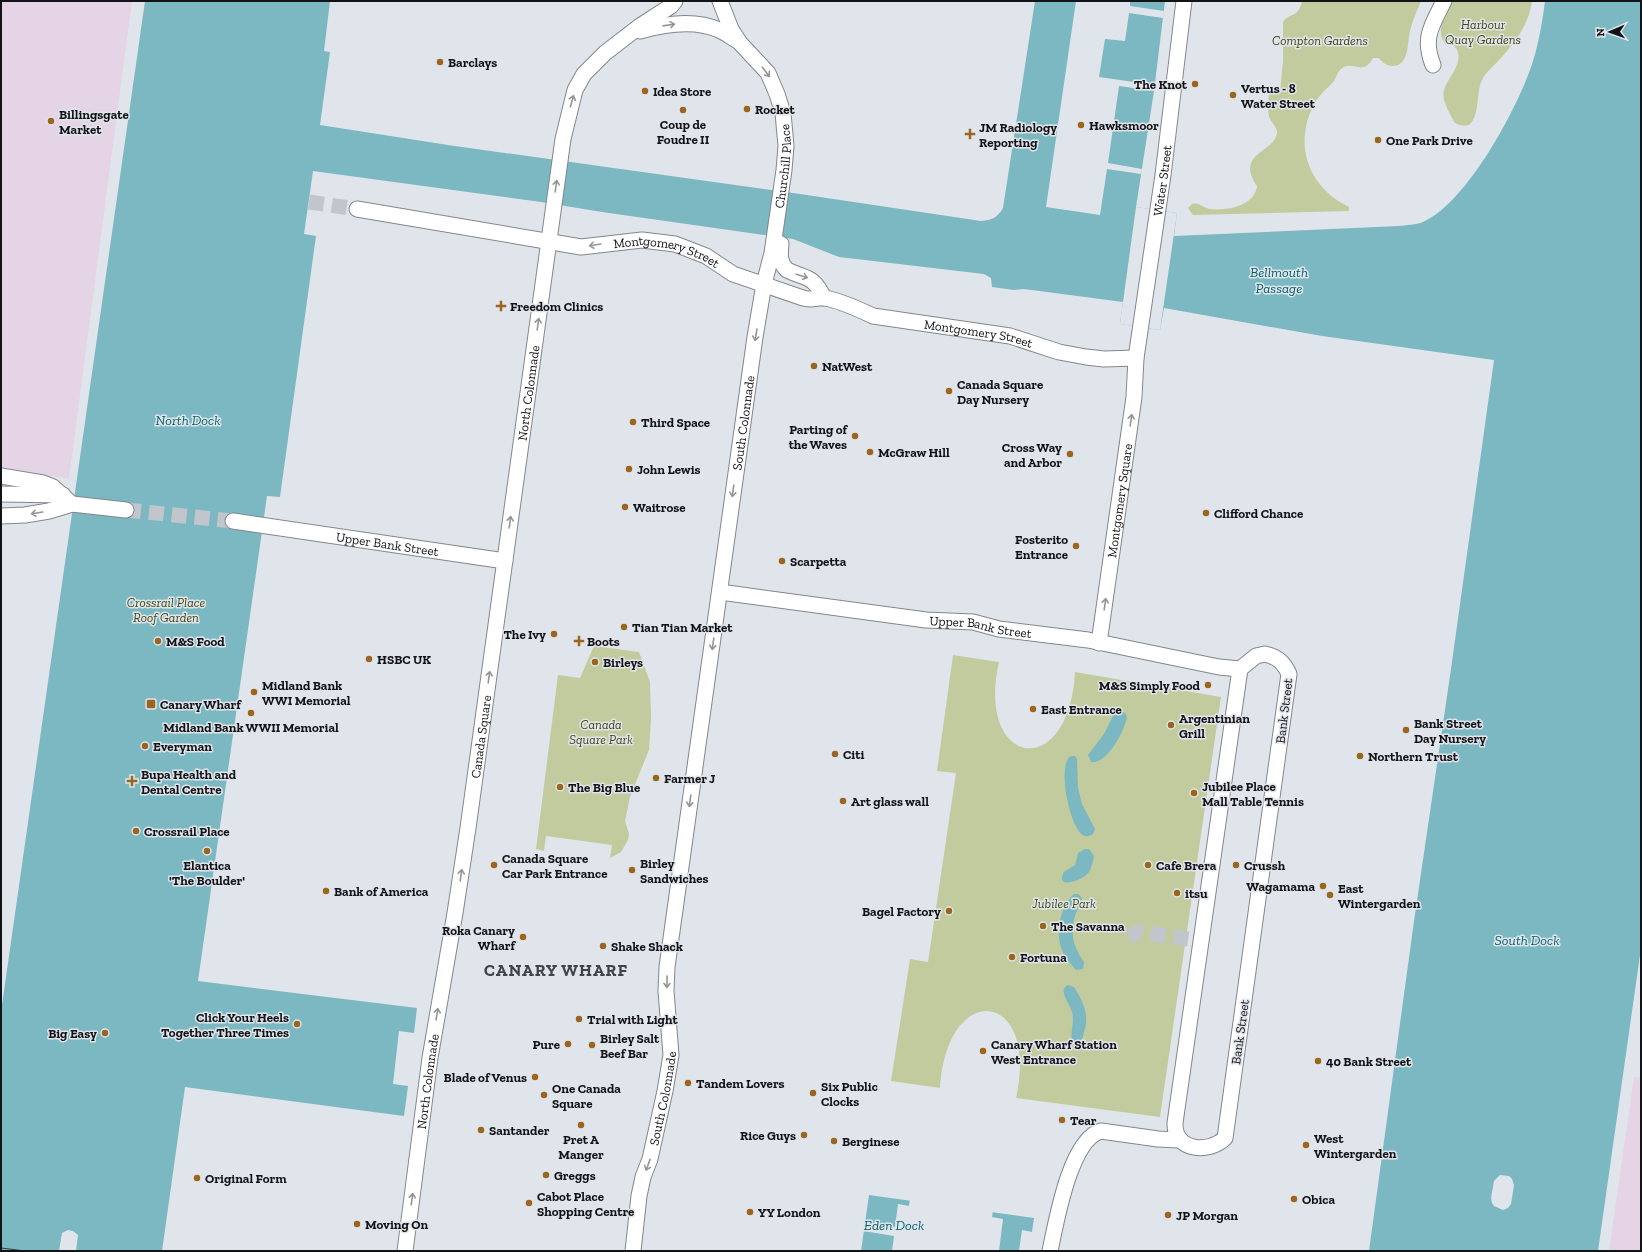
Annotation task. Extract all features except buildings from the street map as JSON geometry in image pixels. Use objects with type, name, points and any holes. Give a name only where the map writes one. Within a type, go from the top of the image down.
[{"type":"street","name":"Churchill Place","points":[[551,224],[563,139],[575,90],[584,74],[605,53],[676,1]]},
{"type":"street","name":"Churchill Place","points":[[720,1],[731,29],[740,43],[768,73],[783,113],[786,146],[774,239],[776,256]]},
{"type":"street","name":"Water Street","points":[[1136,358],[1158,210],[1184,1]]},
{"type":"street","points":[[1433,65],[1428,53],[1428,39],[1432,24],[1444,1]]},
{"type":"street","name":"Churchill Place","points":[[632,34],[658,26],[678,23],[718,30],[740,43]]},
{"type":"street","name":"Montgomery Street","points":[[357,208],[581,247],[642,240],[675,244],[706,256],[733,274],[808,300],[824,298],[853,307],[873,316],[1010,336],[1059,352],[1086,357],[1104,360],[1136,358]]},
{"type":"street","name":"North Colonnade","points":[[505,561],[551,224]]},
{"type":"street","points":[[776,256],[787,270],[814,281],[820,288],[824,298]]},
{"type":"street","name":"South Colonnade","points":[[633,1251],[639,1196],[643,1177],[650,1159],[665,1091],[671,1055],[666,991],[670,943],[759,315],[764,284],[776,256]]},
{"type":"street","points":[[759,315],[775,299],[790,293]]},
{"type":"street","name":"Montgomery Square","points":[[1099,643],[1134,397],[1136,358]]},
{"type":"street","points":[[1,476],[43,483],[53,487],[67,499]]},
{"type":"street","points":[[1,494],[67,499],[126,510]]},
{"type":"street","points":[[1,516],[25,515],[49,511],[67,499]]},
{"type":"street","name":"Upper Bank Street","points":[[233,521],[505,561]]},
{"type":"street","name":"Canada Square","points":[[455,913],[505,561]]},
{"type":"street","name":"Upper Bank Street","points":[[720,592],[919,619],[973,622],[999,629],[1072,638],[1220,667],[1240,669]]},
{"type":"street","name":"Bank Street","points":[[1050,1251],[1067,1180],[1081,1149],[1088,1138],[1095,1133],[1100,1131],[1158,1139],[1179,1140],[1188,1145],[1203,1147],[1218,1144],[1225,1138],[1289,674],[1279,659],[1265,654],[1256,656],[1240,669]]},
{"type":"street","points":[[1179,1140],[1174,1129],[1174,1123],[1240,669]]},
{"type":"street","name":"North Colonnade","points":[[405,1251],[433,1040],[455,913]]},
{"type":"shaded area","name":"Billingsgate Market","points":[[1,1],[132,1],[69,479],[1,467]]},
{"type":"shaded area","points":[[1634,1077],[1641,1078],[1641,1251],[1609,1251]]},
{"type":"green space","name":"Compton Gardens","points":[[1302,1],[1421,1],[1410,31],[1407,53],[1402,62],[1398,65],[1392,66],[1387,65],[1379,58],[1373,58],[1365,67],[1344,67],[1339,71],[1334,81],[1318,98],[1309,117],[1305,132],[1305,147],[1308,162],[1314,175],[1323,188],[1349,207],[1349,211],[1193,215],[1188,208],[1192,204],[1197,204],[1210,209],[1232,208],[1246,203],[1255,193],[1257,186],[1251,175],[1250,166],[1258,154],[1275,139],[1277,132],[1268,113],[1268,104],[1269,91],[1278,94],[1280,92],[1283,61],[1283,22],[1288,17],[1296,13]]},
{"type":"green space","name":"Harbour Quay Gardens","points":[[1452,1],[1532,1],[1528,18],[1520,33],[1483,78],[1479,90],[1477,109],[1473,120],[1469,125],[1463,126],[1454,122],[1446,107],[1443,94],[1458,61],[1456,49],[1451,43],[1446,45],[1441,34],[1442,23]]},
{"type":"green space","name":"Canada Square Park","points":[[594,646],[639,652],[650,682],[651,719],[649,750],[630,797],[625,821],[629,834],[628,840],[621,852],[610,858],[612,845],[546,836],[544,851],[536,849],[558,675],[580,678]]},
{"type":"green space","name":"Jubilee Park","points":[[953,655],[999,662],[995,697],[1000,723],[1011,741],[1026,748],[1042,745],[1057,732],[1069,708],[1075,672],[1221,697],[1160,1117],[1016,1098],[1020,1062],[1015,1035],[1004,1018],[990,1011],[973,1014],[958,1028],[946,1052],[940,1088],[891,1081],[910,959],[928,962],[956,773],[937,771]]},
{"type":"water","points":[[145,1],[330,1],[324,51],[330,52],[320,125],[448,145],[981,221],[994,218],[1003,208],[1035,1],[1165,1],[1154,91],[1136,207],[1177,213],[1174,236],[1399,226],[1423,222],[1439,212],[1456,196],[1472,177],[1487,155],[1513,110],[1530,70],[1535,53],[1543,18],[1545,1],[1641,1],[1641,948],[1598,1251],[1369,1251],[1414,921],[1494,360],[1322,336],[1164,308],[1160,330],[1120,324],[1123,302],[1024,289],[1014,290],[992,287],[991,278],[984,274],[839,257],[793,239],[541,202],[313,171],[304,234],[316,236],[280,497],[267,496],[198,981],[417,1008],[414,1033],[399,1031],[393,1084],[408,1086],[404,1116],[185,1087],[162,1251],[1,1251],[1,1012]]},
{"type":"water","points":[[1117,711],[1123,712],[1127,717],[1126,723],[1119,738],[1109,753],[1097,761],[1091,762],[1088,755],[1104,734]]},
{"type":"water","points":[[1071,756],[1075,756],[1077,759],[1078,788],[1082,804],[1095,829],[1093,834],[1088,836],[1085,836],[1079,832],[1074,823],[1067,797],[1065,771],[1067,761]]},
{"type":"water","points":[[1085,849],[1089,849],[1094,856],[1089,872],[1082,878],[1072,882],[1063,882],[1062,879],[1066,870],[1075,865],[1078,853]]},
{"type":"water","points":[[1074,894],[1078,894],[1082,898],[1074,920],[1073,939],[1077,951],[1084,962],[1083,969],[1076,970],[1063,953],[1059,935],[1062,913],[1069,899]]},
{"type":"water","points":[[1068,985],[1074,987],[1083,1003],[1086,1014],[1086,1026],[1081,1040],[1078,1043],[1072,1040],[1073,1016],[1064,994],[1065,987]]},
{"type":"water","name":"Eden Dock","points":[[869,1195],[1034,1218],[1032,1232],[1022,1230],[1019,1251],[861,1251]]},
{"type":"pier","points":[[1076,1],[1130,1],[1130,6],[1164,11],[1163,18],[1129,13],[1125,41],[1105,39],[1099,77],[1155,85],[1154,91],[1119,86],[1108,163],[1142,169],[1141,174],[1107,169],[1100,215],[1046,207]]},
{"type":"pier","points":[[1136,207],[1177,213],[1160,330],[1120,324]]},
{"type":"pier","points":[[1500,1175],[1509,1176],[1514,1185],[1511,1204],[1508,1208],[1503,1210],[1494,1206],[1491,1198],[1494,1181]]},
{"type":"pier","name":"Eden Dock","points":[[910,1199],[993,1210],[992,1217],[1003,1219],[999,1251],[892,1251],[894,1236],[864,1231],[865,1223],[895,1227],[898,1204],[909,1206]]},
{"type":"pier","points":[[68,1230],[73,1231],[78,1235],[76,1251],[59,1251],[62,1233]]},
{"type":"tunnel","points":[[309,202],[357,209]]},
{"type":"tunnel","points":[[126,510],[233,521]]},
{"type":"tunnel","points":[[1129,937],[1138,932],[1201,941]]},
{"type":"tram line","points":[[1,1248],[25,1251]]},
{"type":"place","name":"Barclays","points":[[440,62]]},
{"type":"place","name":"The Knot","points":[[1195,84]]},
{"type":"place","name":"Idea Store","points":[[645,91]]},
{"type":"place","name":"Vertus - 8 Water Street","points":[[1233,95]]},
{"type":"place","name":"Rocket","points":[[747,109]]},
{"type":"place","name":"Coup de Foudre II","points":[[683,110]]},
{"type":"place","name":"Billingsgate Market","points":[[51,121]]},
{"type":"place","name":"Hawksmoor","points":[[1081,125]]},
{"type":"place","name":"JM Radiology Reporting","points":[[970,134]]},
{"type":"place","name":"One Park Drive","points":[[1378,140]]},
{"type":"place","name":"Freedom Clinics","points":[[501,306]]},
{"type":"place","name":"NatWest","points":[[814,366]]},
{"type":"place","name":"Canada Square Day Nursery","points":[[949,391]]},
{"type":"place","name":"Third Space","points":[[633,422]]},
{"type":"place","name":"Parting of the Waves","points":[[855,436]]},
{"type":"place","name":"McGraw Hill","points":[[870,452]]},
{"type":"place","name":"Cross Way and Arbor","points":[[1070,454]]},
{"type":"place","name":"John Lewis","points":[[629,469]]},
{"type":"place","name":"Waitrose","points":[[625,507]]},
{"type":"place","name":"Clifford Chance","points":[[1206,513]]},
{"type":"place","name":"Fosterito Entrance","points":[[1076,546]]},
{"type":"place","name":"Scarpetta","points":[[782,561]]},
{"type":"place","name":"Tian Tian Market","points":[[624,627]]},
{"type":"place","name":"The Ivy","points":[[554,634]]},
{"type":"place","name":"M&S Food","points":[[158,641]]},
{"type":"place","name":"Boots","points":[[579,641]]},
{"type":"place","name":"HSBC UK","points":[[369,659]]},
{"type":"place","name":"Birleys","points":[[595,662]]},
{"type":"place","name":"M&S Simply Food","points":[[1208,685]]},
{"type":"place","name":"Midland Bank WWI Memorial","points":[[254,692]]},
{"type":"place","name":"Canary Wharf","points":[[151,704]]},
{"type":"place","name":"East Entrance","points":[[1033,709]]},
{"type":"place","name":"Midland Bank WWII Memorial","points":[[251,713]]},
{"type":"place","name":"Argentinian Grill","points":[[1171,725]]},
{"type":"place","name":"Bank Street Day Nursery","points":[[1406,730]]},
{"type":"place","name":"Everyman","points":[[145,746]]},
{"type":"place","name":"Citi","points":[[835,754]]},
{"type":"place","name":"Northern Trust","points":[[1360,756]]},
{"type":"place","name":"Farmer J","points":[[656,778]]},
{"type":"place","name":"Bupa Health and Dental Centre","points":[[132,781]]},
{"type":"place","name":"The Big Blue","points":[[560,787]]},
{"type":"place","name":"Jubilee Place Mall Table Tennis","points":[[1194,793]]},
{"type":"place","name":"Art glass wall","points":[[843,801]]},
{"type":"place","name":"Crossrail Place","points":[[136,831]]},
{"type":"place","name":"Elantica 'The Boulder'","points":[[207,851]]},
{"type":"place","name":"Canada Square Car Park Entrance","points":[[494,865]]},
{"type":"place","name":"Cafe Brera","points":[[1148,865]]},
{"type":"place","name":"Crussh","points":[[1236,865]]},
{"type":"place","name":"Birley Sandwiches","points":[[632,870]]},
{"type":"place","name":"Wagamama","points":[[1323,886]]},
{"type":"place","name":"Bank of America","points":[[326,891]]},
{"type":"place","name":"itsu","points":[[1177,893]]},
{"type":"place","name":"East Wintergarden","points":[[1330,895]]},
{"type":"place","name":"Bagel Factory","points":[[949,911]]},
{"type":"place","name":"The Savanna","points":[[1043,926]]},
{"type":"place","name":"Roka Canary Wharf","points":[[523,937]]},
{"type":"place","name":"Shake Shack","points":[[603,946]]},
{"type":"place","name":"Fortuna","points":[[1012,957]]},
{"type":"place","name":"Trial with Light","points":[[579,1019]]},
{"type":"place","name":"Click Your Heels Together Three Times","points":[[297,1024]]},
{"type":"place","name":"Big Easy","points":[[105,1033]]},
{"type":"place","name":"Pure","points":[[568,1044]]},
{"type":"place","name":"Birley Salt Beef Bar","points":[[592,1045]]},
{"type":"place","name":"Canary Wharf Station West Entrance","points":[[983,1051]]},
{"type":"place","name":"40 Bank Street","points":[[1318,1061]]},
{"type":"place","name":"Blade of Venus","points":[[535,1077]]},
{"type":"place","name":"Tandem Lovers","points":[[688,1083]]},
{"type":"place","name":"Six Public Clocks","points":[[813,1093]]},
{"type":"place","name":"One Canada Square","points":[[544,1095]]},
{"type":"place","name":"Tear","points":[[1062,1120]]},
{"type":"place","name":"Pret A Manger","points":[[581,1125]]},
{"type":"place","name":"Santander","points":[[481,1130]]},
{"type":"place","name":"Rice Guys","points":[[804,1135]]},
{"type":"place","name":"Berginese","points":[[834,1141]]},
{"type":"place","name":"West Wintergarden","points":[[1306,1145]]},
{"type":"place","name":"Greggs","points":[[546,1175]]},
{"type":"place","name":"Original Form","points":[[197,1178]]},
{"type":"place","name":"Obica","points":[[1294,1199]]},
{"type":"place","name":"Cabot Place Shopping Centre","points":[[529,1203]]},
{"type":"place","name":"YY London","points":[[750,1212]]},
{"type":"place","name":"JP Morgan","points":[[1168,1215]]},
{"type":"place","name":"Moving On","points":[[357,1224]]},
{"type":"district","name":"CANARY WHARF","points":[[556,970]]},
{"type":"water label","name":"Bellmouth Passage","points":[[1279,280]]},
{"type":"water label","name":"North Dock","points":[[188,420]]},
{"type":"water label","name":"South Dock","points":[[1527,940]]},
{"type":"park label","name":"Crossrail Place Roof Garden","points":[[166,610]]}]
